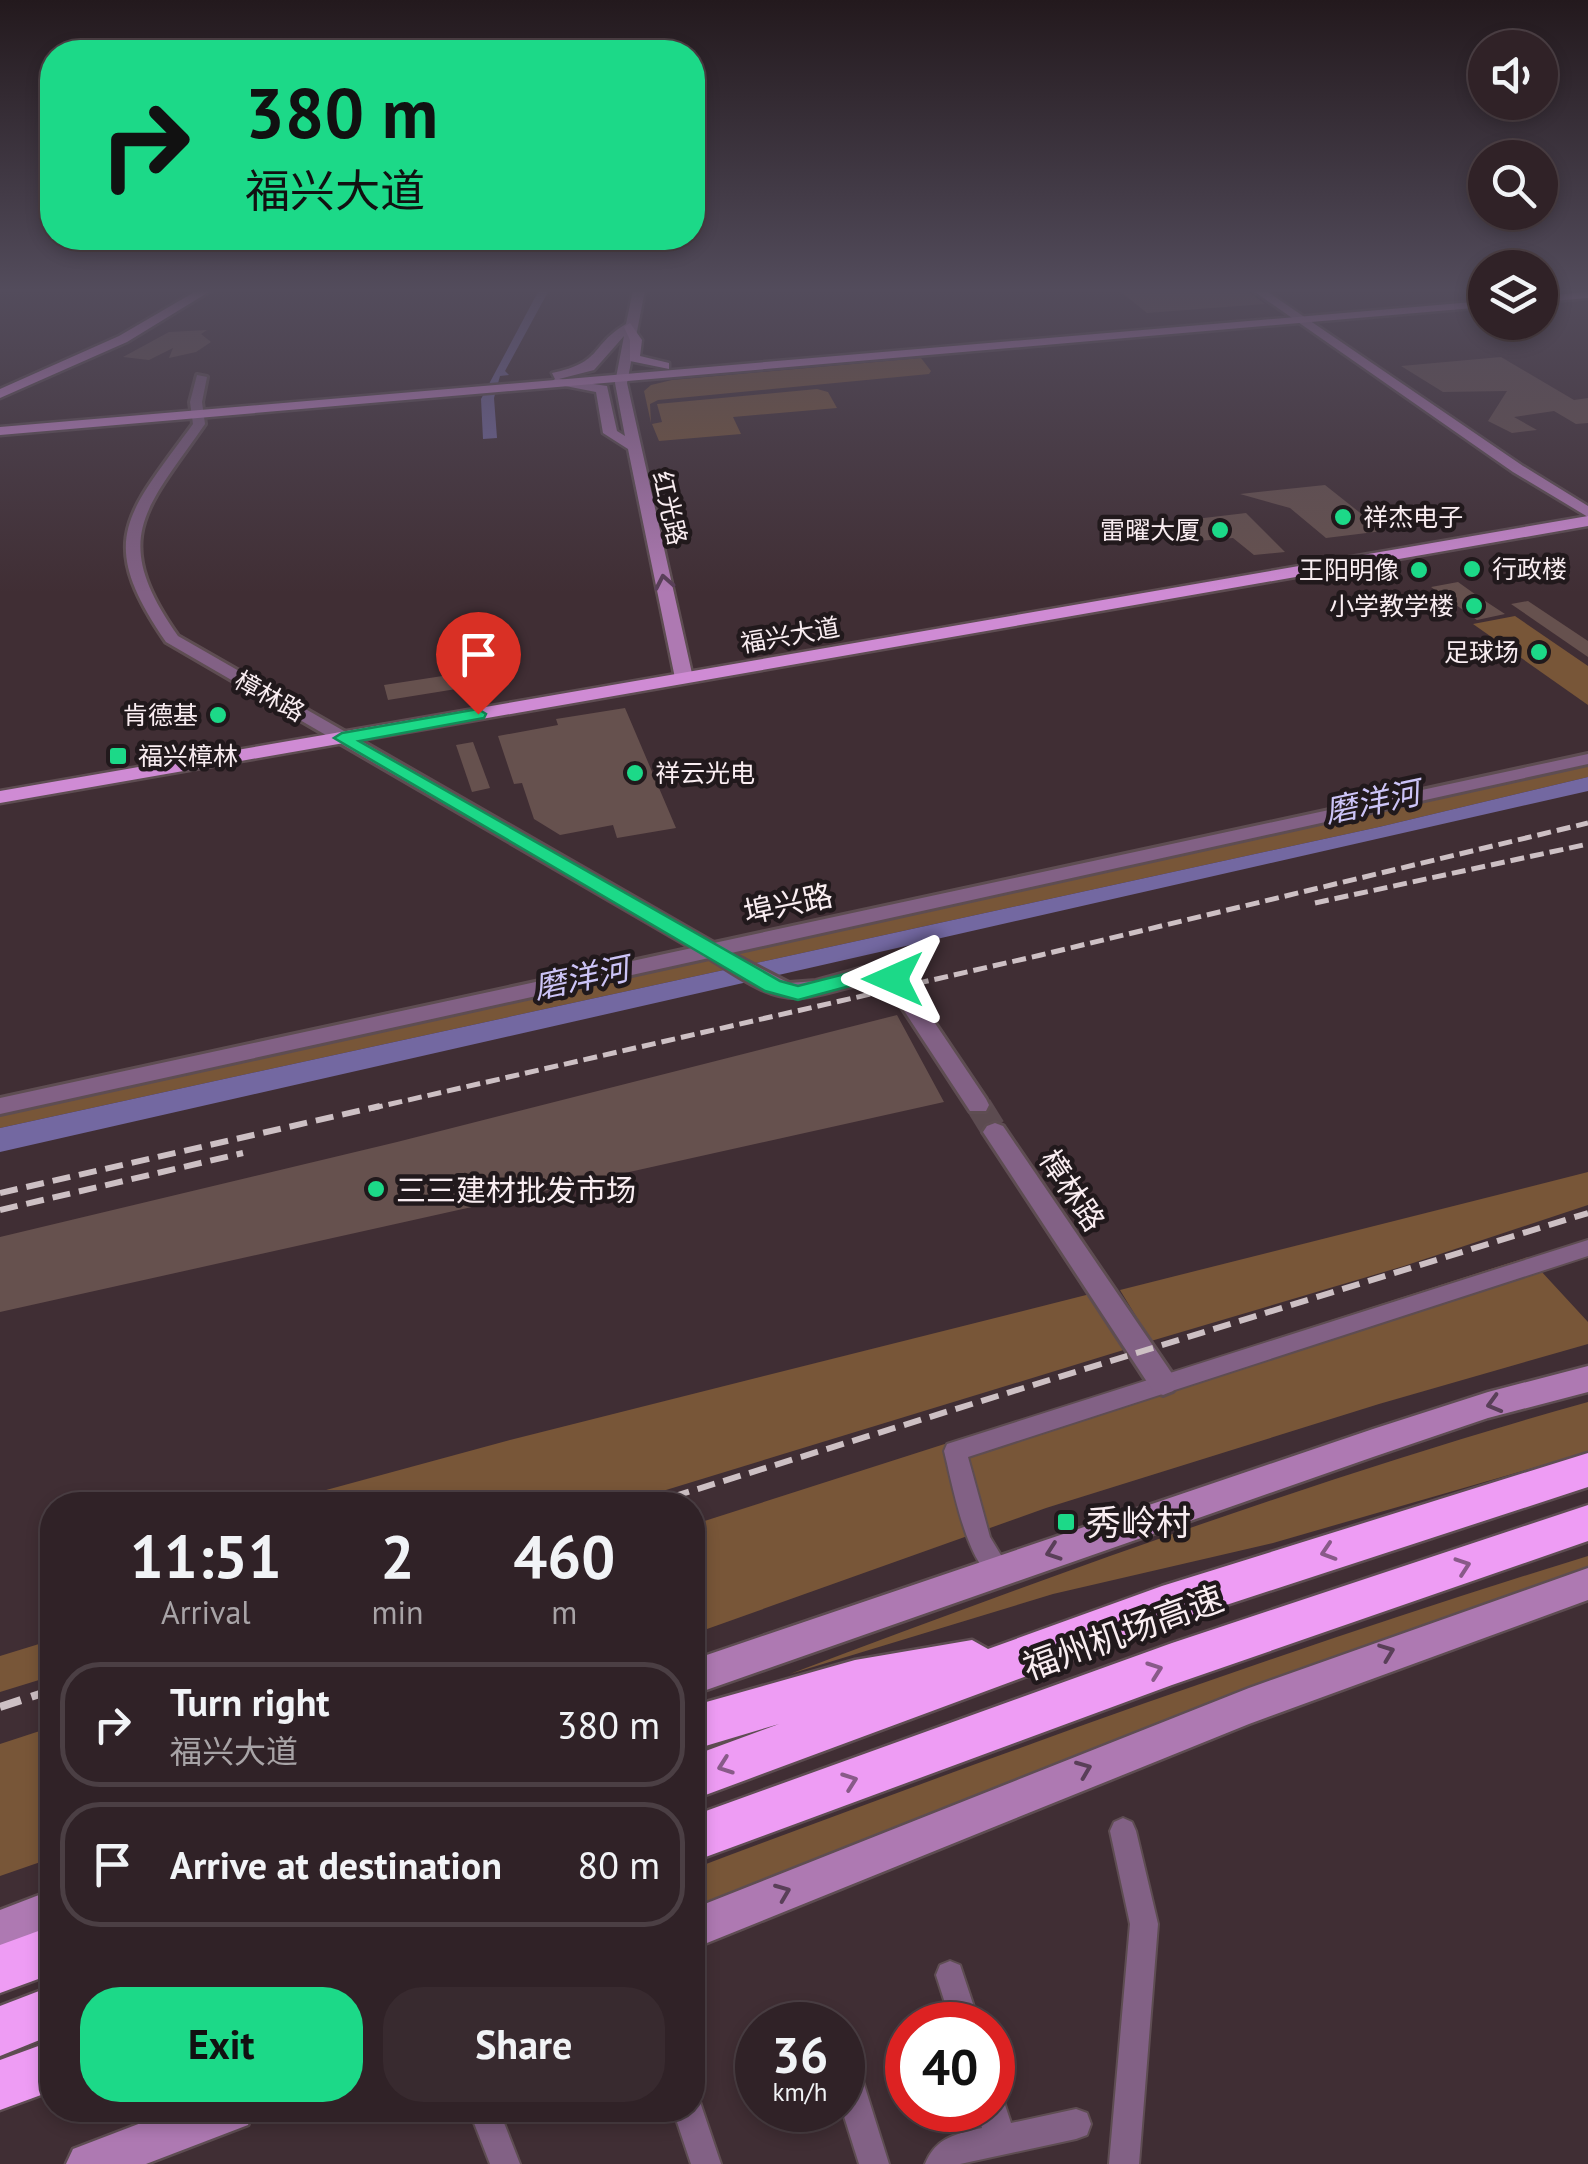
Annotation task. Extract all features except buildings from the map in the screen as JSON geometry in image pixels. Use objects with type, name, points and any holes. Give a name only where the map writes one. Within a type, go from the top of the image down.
[{"type":"highway","name":"福州机场高速","points":[[705,1773],[1180,1600],[1588,1470]]},
{"type":"highway","name":"福州机场高速","points":[[705,1834],[1172,1664],[1588,1524]]},
{"type":"highway","points":[[705,1724],[855,1681],[1044,1650]]},
{"type":"highway","points":[[0,1969],[40,1954]]},
{"type":"highway","points":[[0,2030],[40,2015]]},
{"type":"highway","points":[[0,2085],[40,2070]]},
{"type":"main road","points":[[0,426],[421,391]]},
{"type":"main road","points":[[602,391],[610,433],[631,439],[636,418],[633,391]]},
{"type":"main road","name":"红光路","points":[[623,391],[683,673]]},
{"type":"main road","points":[[1407,391],[1525,474],[1588,512]]},
{"type":"main road","points":[[1416,391],[1588,502]]},
{"type":"main road","points":[[0,426],[198,410]]},
{"type":"main road","name":"福兴大道","points":[[0,797],[1588,512]]},
{"type":"main road","name":"福兴大道","points":[[683,673],[1588,521]]},
{"type":"main road","name":"福兴大道","points":[[0,785],[336,734]]},
{"type":"main road","points":[[705,1673],[1472,1410],[1588,1379]]},
{"type":"main road","points":[[705,1924],[1258,1701],[1417,1641],[1588,1584]]},
{"type":"main road","points":[[0,1930],[40,1915]]},
{"type":"main road","points":[[88,2164],[201,2122]]},
{"type":"street","name":"樟林路","points":[[200,391],[196,428],[137,512],[132,548],[140,581],[172,638],[773,986],[798,993],[872,974],[893,979]]},
{"type":"street","name":"埠兴路","points":[[0,1106],[1588,759]]},
{"type":"street","points":[[912,1006],[978,1105]]},
{"type":"street","name":"樟林路","points":[[995,1132],[1162,1382]]},
{"type":"street","points":[[998,1570],[980,1541],[955,1451],[1588,1248]]},
{"type":"street","points":[[1123,1831],[1144,1924],[1124,2164]]},
{"type":"street","points":[[950,1975],[959,2002]]},
{"type":"street","points":[[489,2122],[505,2164]]},
{"type":"street","points":[[692,2122],[706,2164]]},
{"type":"street","points":[[940,2164],[952,2150],[1076,2124]]},
{"type":"street","points":[[864,2132],[874,2164]]},
{"type":"street","points":[[999,2132],[1001,2140]]},
{"type":"shaded area","points":[[485,391],[496,391],[497,438],[483,439],[481,399]]},
{"type":"shaded area","points":[[644,391],[752,391],[658,400],[650,404],[651,423]]},
{"type":"shaded area","points":[[824,391],[837,408],[733,417],[741,434],[659,441],[652,424],[662,422],[657,404]]},
{"type":"shaded area","points":[[1515,616],[1588,666],[1588,705],[1473,624]]},
{"type":"shaded area","points":[[1588,761],[1588,777],[1379,827],[0,1128],[0,1109]]},
{"type":"shaded area","points":[[1588,777],[1588,791],[0,1152],[0,1128],[1379,827]]},
{"type":"shaded area","points":[[1588,1172],[1588,1205],[1404,1266],[1151,1341],[1120,1290]]},
{"type":"shaded area","points":[[1528,1257],[1588,1322],[1588,1344],[1379,1404],[1046,1508],[705,1630],[705,1521]]},
{"type":"shaded area","points":[[1094,1293],[1130,1348],[659,1492],[319,1492]]},
{"type":"shaded area","points":[[1588,1402],[1588,1452],[1273,1543],[1053,1594],[790,1674],[1286,1495]]},
{"type":"shaded area","points":[[1588,1556],[1588,1573],[705,1910],[705,1865],[1138,1706]]},
{"type":"shaded area","points":[[40,1644],[40,1680],[0,1692],[0,1656]]},
{"type":"shaded area","points":[[40,1731],[40,1862],[0,1876],[0,1744]]},
{"type":"tunnel","points":[[893,979],[912,1006]]},
{"type":"tunnel","points":[[978,1105],[980,1109]]},
{"type":"tunnel","points":[[979,1106],[995,1132]]},
{"type":"railway","points":[[369,1109],[1041,955],[1588,823]]},
{"type":"railway","points":[[1315,903],[1588,844]]},
{"type":"railway","points":[[0,1193],[380,1106]]},
{"type":"railway","points":[[0,1210],[243,1153]]},
{"type":"railway","points":[[688,1492],[1588,1213]]},
{"type":"railway","points":[[0,1707],[40,1694]]},
{"type":"place","name":"祥杰电子","points":[[1343,517]]},
{"type":"place","name":"雷曜大厦","points":[[1220,530]]},
{"type":"place","name":"行政楼","points":[[1472,569]]},
{"type":"place","name":"王阳明像","points":[[1419,570]]},
{"type":"place","name":"小学教学楼","points":[[1474,606]]},
{"type":"place","name":"足球场","points":[[1539,652]]},
{"type":"place","name":"肯德基","points":[[218,715]]},
{"type":"place","name":"福兴樟林","points":[[118,756]]},
{"type":"place","name":"祥云光电","points":[[635,773]]},
{"type":"place","name":"三三建材批发市场","points":[[376,1189]]},
{"type":"place","name":"秀岭村","points":[[1066,1522]]},
{"type":"route","points":[[478,714],[342,738],[773,986],[798,993],[872,974],[893,979]]},
{"type":"water label","name":"磨洋河","points":[[1372,801]]},
{"type":"water label","name":"磨洋河","points":[[581,977]]}]
